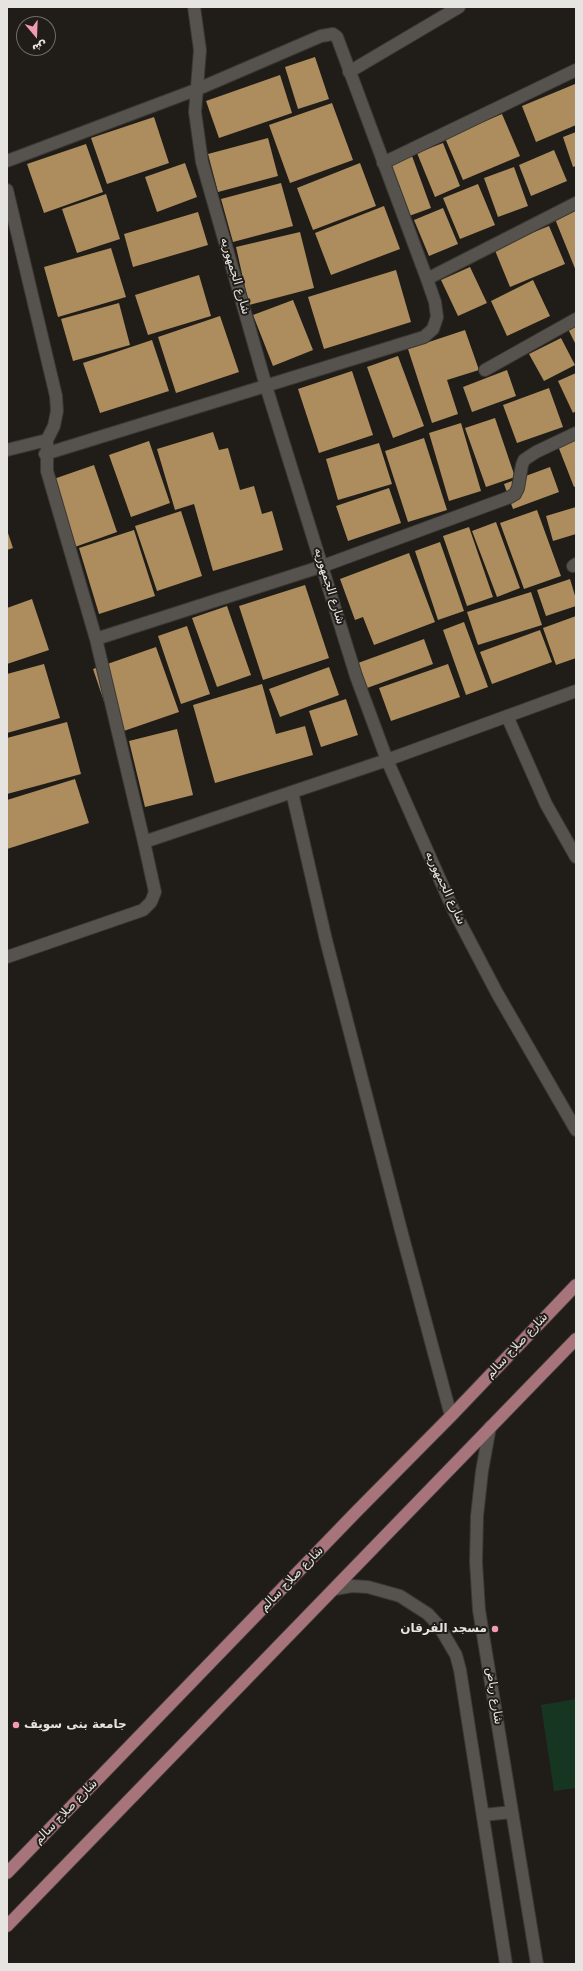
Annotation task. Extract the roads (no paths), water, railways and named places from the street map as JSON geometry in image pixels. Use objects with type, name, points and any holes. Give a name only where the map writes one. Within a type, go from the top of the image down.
[{"type":"main road","name":"شارع صلاح سالم","points":[[7,1873],[346,1522],[451,1416],[576,1285]]},
{"type":"main road","points":[[7,1926],[576,1339]]},
{"type":"street","name":"شارع الجمهوريه","points":[[194,7],[200,50],[195,112],[202,162],[266,386],[356,676],[387,760],[453,909],[497,993],[576,1130]]},
{"type":"street","points":[[349,72],[459,7]]},
{"type":"street","points":[[7,161],[198,89],[327,34],[333,34],[337,37],[427,279],[435,302],[437,317],[433,329],[424,337],[46,454]]},
{"type":"street","points":[[383,163],[576,70]]},
{"type":"street","points":[[7,190],[56,396],[57,411],[54,426],[47,440],[47,471],[96,639],[144,842],[154,892],[151,902],[143,910],[7,957]]},
{"type":"street","points":[[427,279],[576,203]]},
{"type":"street","points":[[485,370],[576,320]]},
{"type":"street","points":[[96,639],[323,566],[510,497],[515,494],[518,488],[524,460],[540,449],[576,433]]},
{"type":"street","points":[[7,450],[47,440]]},
{"type":"street","points":[[144,842],[387,760],[576,691]]},
{"type":"street","points":[[507,716],[546,804],[576,857]]},
{"type":"street","points":[[292,792],[326,940],[451,1416]]},
{"type":"street","name":"شارع رياض","points":[[490,1426],[482,1471],[477,1516],[476,1562],[478,1610],[536,1964]]},
{"type":"street","points":[[335,1589],[352,1586],[368,1587],[400,1596],[428,1614],[448,1640],[456,1655],[460,1670],[506,1964]]},
{"type":"street","points":[[483,1815],[512,1812]]},
{"type":"place","name":"مسجد الفرقان","points":[[495,1629]]},
{"type":"place","name":"جامعة بنى سويف","points":[[16,1725]]}]
